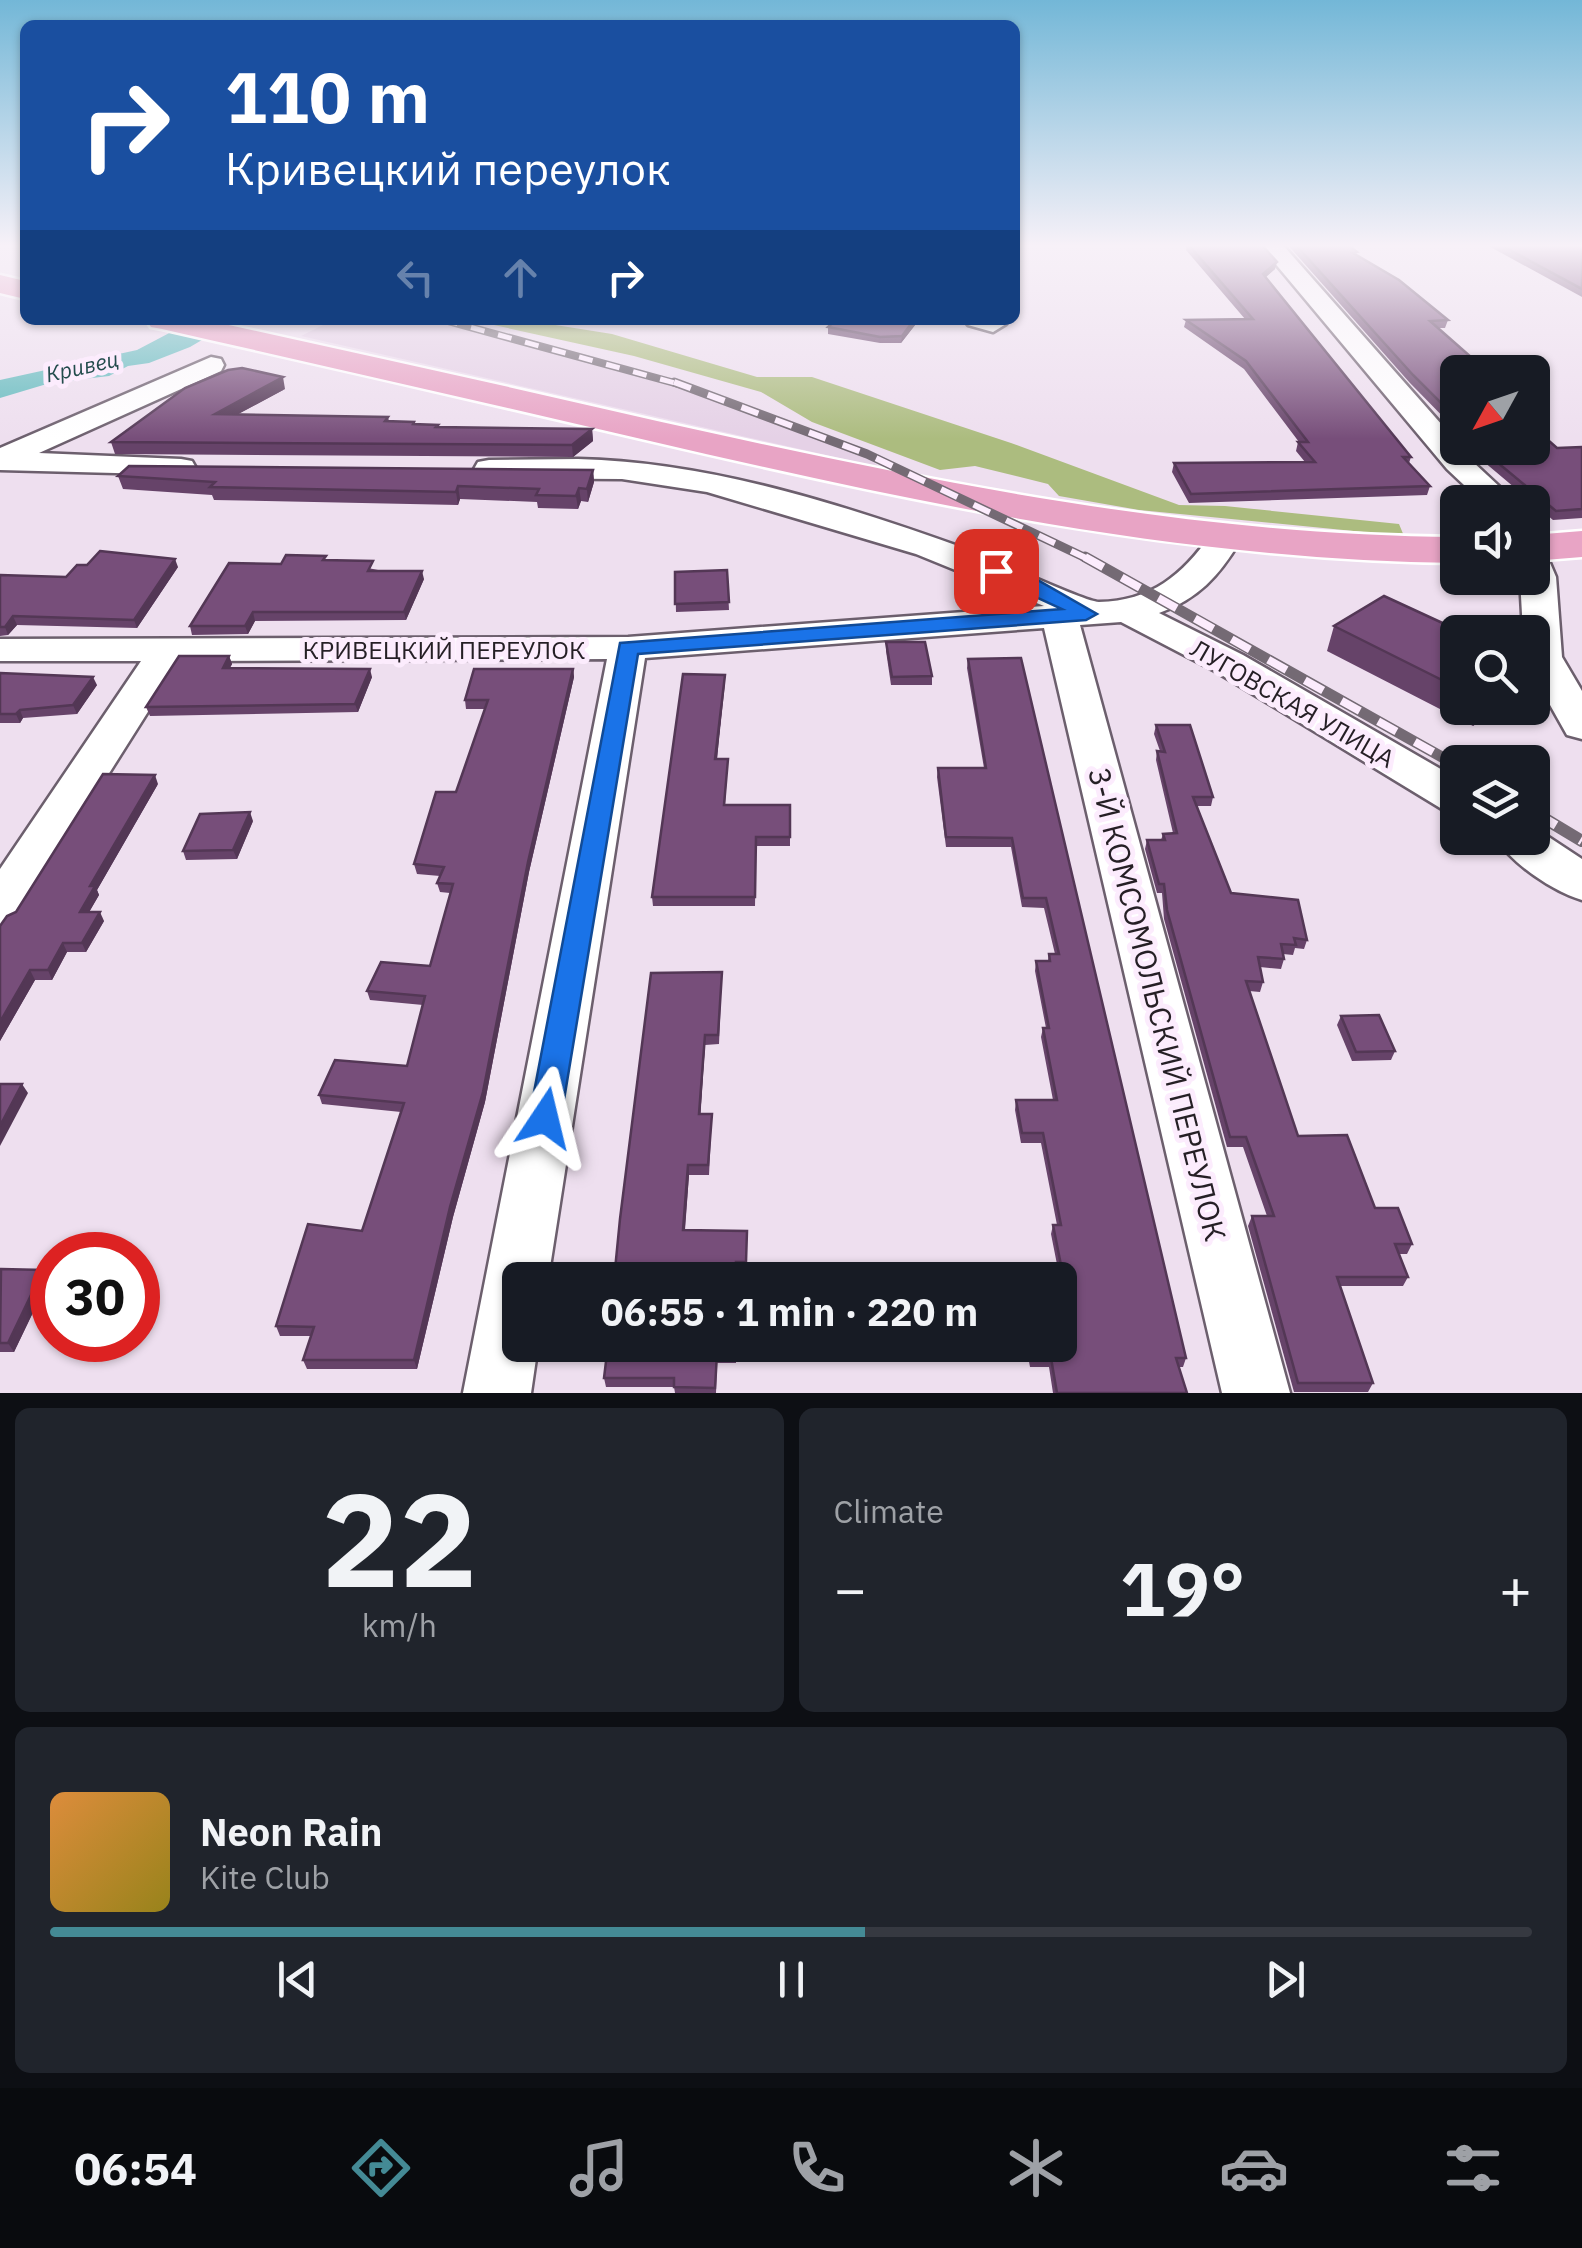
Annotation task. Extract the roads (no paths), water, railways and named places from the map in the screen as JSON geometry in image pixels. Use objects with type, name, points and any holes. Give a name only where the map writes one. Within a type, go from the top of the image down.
[{"type":"main road","points":[[185,325],[966,500],[1223,541],[1440,550]]},
{"type":"main road","points":[[1550,547],[1582,544]]},
{"type":"street","points":[[1326,309],[1482,485]]},
{"type":"street","points":[[0,460],[211,365]]},
{"type":"street","points":[[0,460],[213,468]]},
{"type":"street","points":[[458,469],[612,470],[663,474],[744,491],[900,537],[1027,582],[1073,614]]},
{"type":"street","name":"КРИВЕЦКИЙ ПЕРЕУЛОК","points":[[0,650],[628,648],[1127,611],[1166,600],[1187,589],[1206,569],[1223,541]]},
{"type":"street","points":[[1539,595],[1543,658],[1582,726]]},
{"type":"street","name":"ЛУГОВСКАЯ УЛИЦА","points":[[1127,611],[1229,663],[1440,788]]},
{"type":"street","name":"3-Й КОМСОМОЛЬСКИЙ ПЕРЕУЛОК","points":[[1073,614],[1256,1393]]},
{"type":"street","points":[[497,1393],[628,648]]},
{"type":"street","points":[[0,907],[168,650]]},
{"type":"street","points":[[1542,855],[1582,883]]},
{"type":"water","name":"Кривец","points":[[184,325],[227,325],[190,347],[149,363],[128,366],[109,376],[50,383],[0,398],[0,380],[137,350]]},
{"type":"railway","points":[[462,325],[682,385]]},
{"type":"railway","points":[[674,382],[867,454],[1090,560]]},
{"type":"railway","points":[[1085,557],[1440,756]]},
{"type":"railway","points":[[1550,822],[1582,841]]}]
